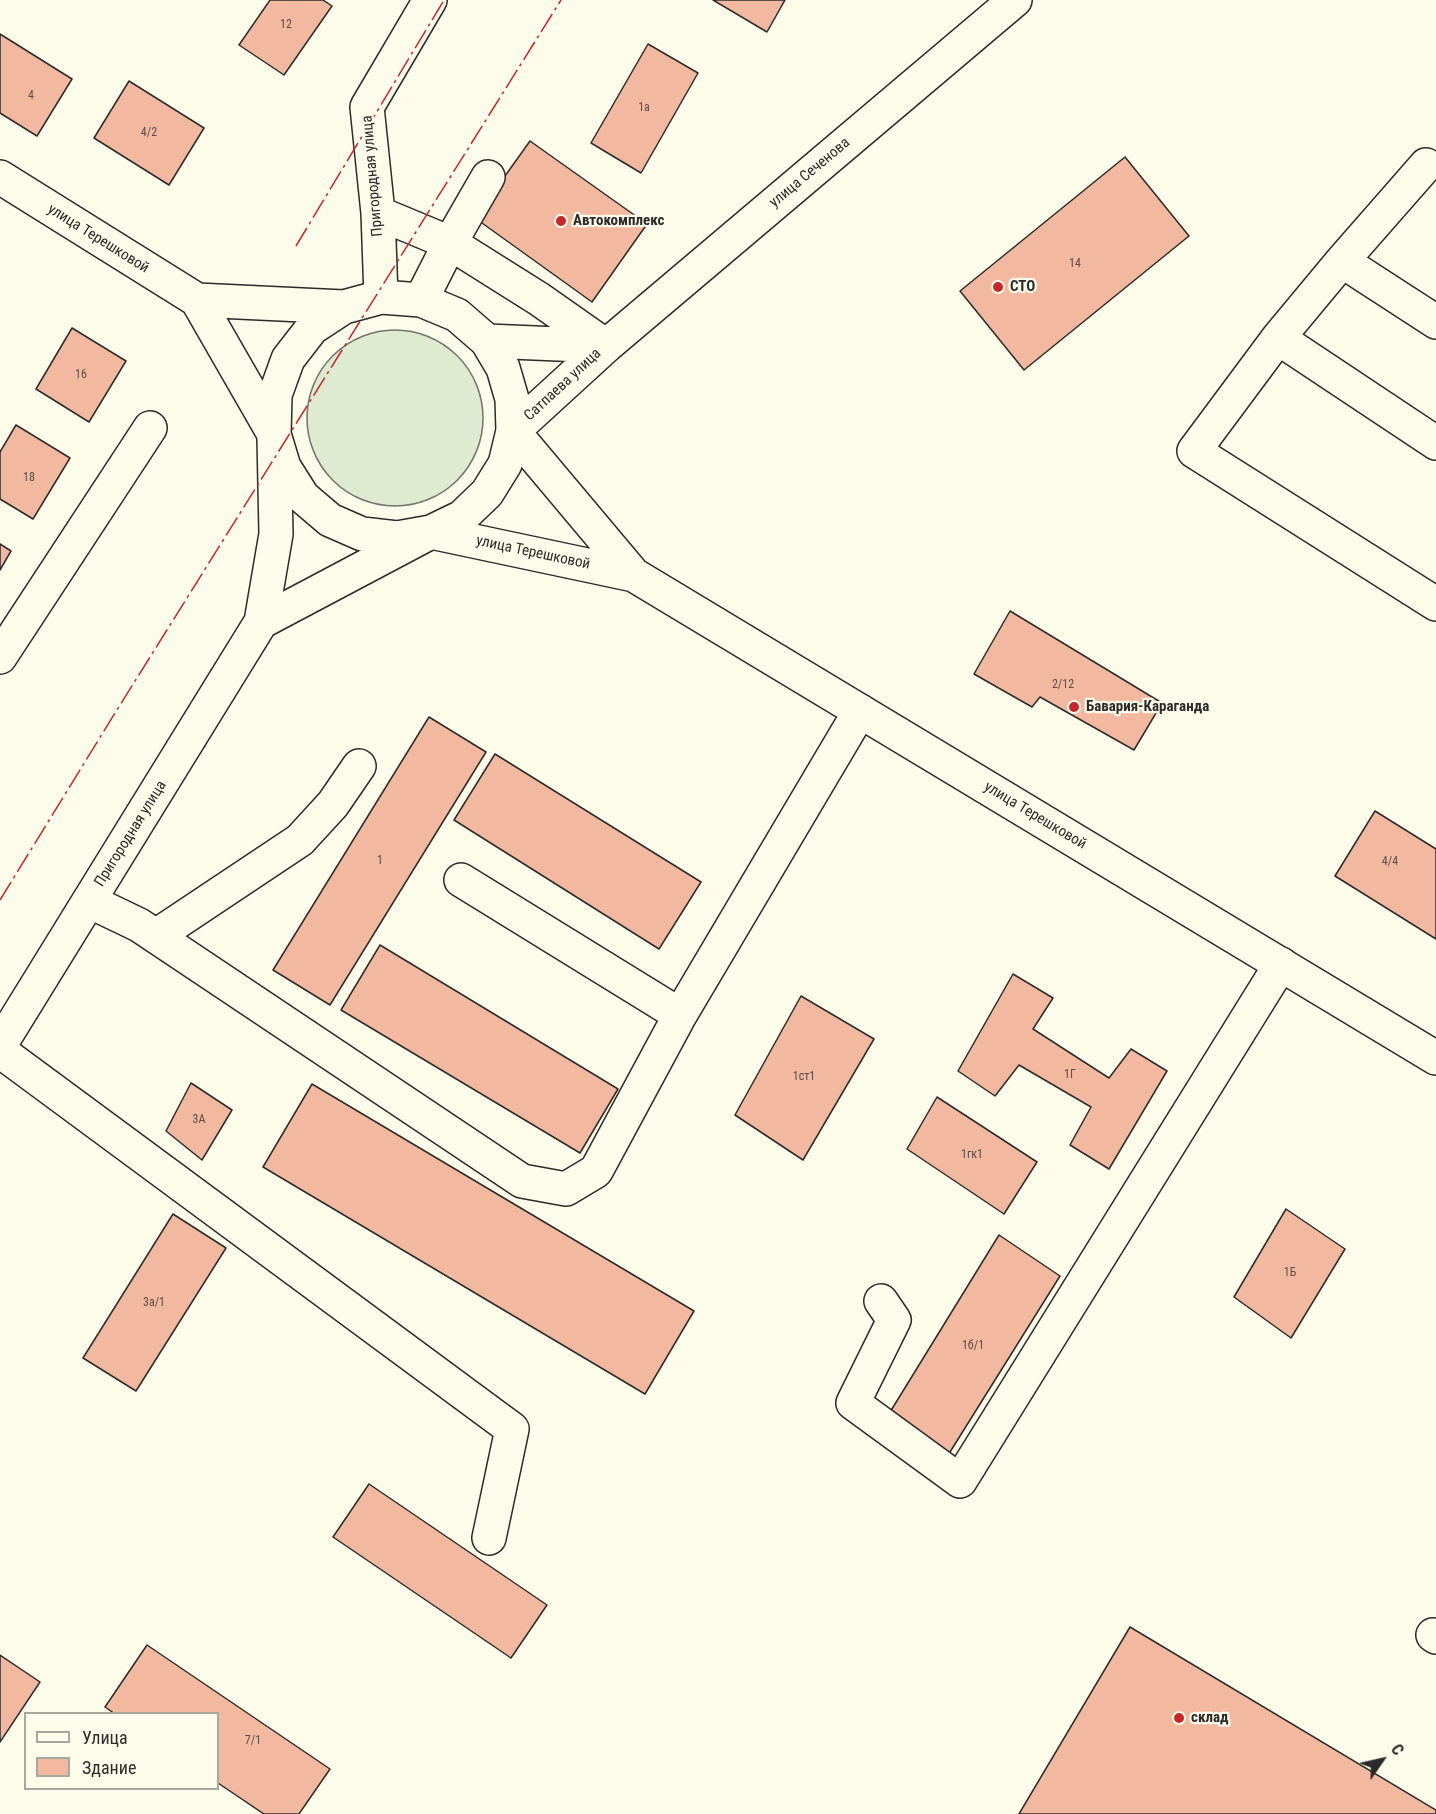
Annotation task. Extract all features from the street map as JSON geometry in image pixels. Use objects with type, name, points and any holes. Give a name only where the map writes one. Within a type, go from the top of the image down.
[{"type":"main road","name":"Пригородная улица","points":[[381,297],[378,213],[367,108],[430,0]]},
{"type":"main road","name":"улица Сеченова","points":[[606,346],[1015,0]]},
{"type":"main road","points":[[1433,163],[1341,261],[1278,338],[1194,451],[1436,604]]},
{"type":"main road","name":"улица Терешковой","points":[[0,177],[196,300],[274,434],[284,467],[303,497],[330,520],[362,534],[397,538],[431,532],[462,517],[487,493],[505,464],[513,431],[512,399],[503,368],[487,341],[457,315],[421,300],[381,297],[344,307],[196,300]]},
{"type":"main road","points":[[421,300],[488,177]]},
{"type":"main road","points":[[378,213],[450,243],[539,299],[606,346]]},
{"type":"main road","points":[[1341,261],[1436,322]]},
{"type":"main road","name":"улица Терешковой","points":[[274,434],[275,395],[288,359],[312,328],[344,307]]},
{"type":"main road","points":[[1278,338],[1436,443]]},
{"type":"main road","name":"Сатпаева улица","points":[[487,341],[606,346]]},
{"type":"main road","name":"Сатпаева улица","points":[[513,431],[606,346]]},
{"type":"main road","points":[[0,657],[150,428]]},
{"type":"main road","name":"улица Терешковой","points":[[513,431],[634,575],[1436,1058]]},
{"type":"main road","points":[[261,622],[276,534],[274,434]]},
{"type":"main road","points":[[261,622],[431,532]]},
{"type":"main road","name":"улица Терешковой","points":[[431,532],[634,575]]},
{"type":"main road","name":"Пригородная улица","points":[[0,1045],[9,1009],[89,901],[261,622]]},
{"type":"main road","points":[[89,901],[140,925],[522,1182],[566,1189],[596,1171],[680,1015],[860,711]]},
{"type":"main road","points":[[156,936],[300,840],[333,804],[359,766]]},
{"type":"main road","points":[[461,880],[680,1015]]},
{"type":"main road","points":[[881,1301],[894,1320],[853,1403],[960,1481],[1281,964]]},
{"type":"main road","points":[[0,1051],[512,1429],[489,1538]]},
{"type":"green space","points":[[395,330],[429,337],[444,345],[457,356],[468,369],[476,384],[483,418],[476,452],[468,467],[457,480],[444,491],[429,499],[395,506],[361,499],[346,491],[333,480],[322,467],[314,452],[307,418],[314,384],[322,369],[333,356],[346,345],[361,337]]},
{"type":"building","points":[[270,0],[323,0],[332,6],[284,75],[239,45]]},
{"type":"building","points":[[713,0],[785,0],[767,32]]},
{"type":"building","points":[[0,34],[72,79],[37,136],[0,113]]},
{"type":"building","points":[[648,44],[698,73],[641,173],[591,143]]},
{"type":"building","points":[[129,81],[204,128],[169,185],[94,138]]},
{"type":"building","name":"Автокомплекс","points":[[530,141],[647,224],[592,302],[475,218]]},
{"type":"building","points":[[1125,157],[1189,236],[1024,370],[960,291]]},
{"type":"building","points":[[72,328],[126,361],[89,422],[36,389]]},
{"type":"building","points":[[16,425],[70,458],[33,519],[0,499],[0,452]]},
{"type":"building","points":[[0,544],[11,551],[0,570]]},
{"type":"building","points":[[1010,611],[1162,703],[1134,750],[1040,697],[1032,707],[974,674]]},
{"type":"building","points":[[429,717],[486,752],[330,1005],[273,970]]},
{"type":"building","points":[[495,754],[701,882],[659,949],[454,820]]},
{"type":"building","points":[[1375,811],[1436,849],[1436,939],[1335,876]]},
{"type":"building","points":[[380,945],[618,1089],[580,1153],[341,1010]]},
{"type":"building","points":[[1013,974],[1053,998],[1033,1029],[1109,1078],[1131,1049],[1167,1071],[1109,1169],[1070,1145],[1091,1107],[1019,1065],[995,1096],[958,1071]]},
{"type":"building","points":[[801,996],[874,1039],[803,1160],[735,1115]]},
{"type":"building","points":[[191,1083],[232,1110],[202,1160],[166,1131]]},
{"type":"building","points":[[312,1084],[694,1311],[645,1394],[263,1167]]},
{"type":"building","points":[[937,1097],[1037,1162],[1004,1214],[907,1149]]},
{"type":"building","points":[[1286,1209],[1345,1249],[1291,1338],[1234,1297]]},
{"type":"building","points":[[173,1214],[226,1248],[136,1391],[83,1358]]},
{"type":"building","points":[[999,1235],[1060,1276],[945,1460],[887,1417]]},
{"type":"building","points":[[369,1484],[547,1605],[511,1658],[333,1537]]},
{"type":"building","name":"склад","points":[[1130,1627],[1436,1810],[1436,1814],[1019,1814]]},
{"type":"building","points":[[147,1645],[330,1769],[299,1814],[264,1814],[219,1784],[219,1712],[112,1712],[105,1707]]},
{"type":"building","points":[[0,1655],[40,1682],[0,1742]]},
{"type":"power","points":[[296,246],[444,0]]},
{"type":"power","points":[[0,900],[561,0]]},
{"type":"place","name":"Автокомплекс","points":[[561,221]]},
{"type":"place","name":"СТО","points":[[998,287]]},
{"type":"place","name":"Бавария-Караганда","points":[[1074,707]]},
{"type":"place","name":"склад","points":[[1179,1718]]}]
